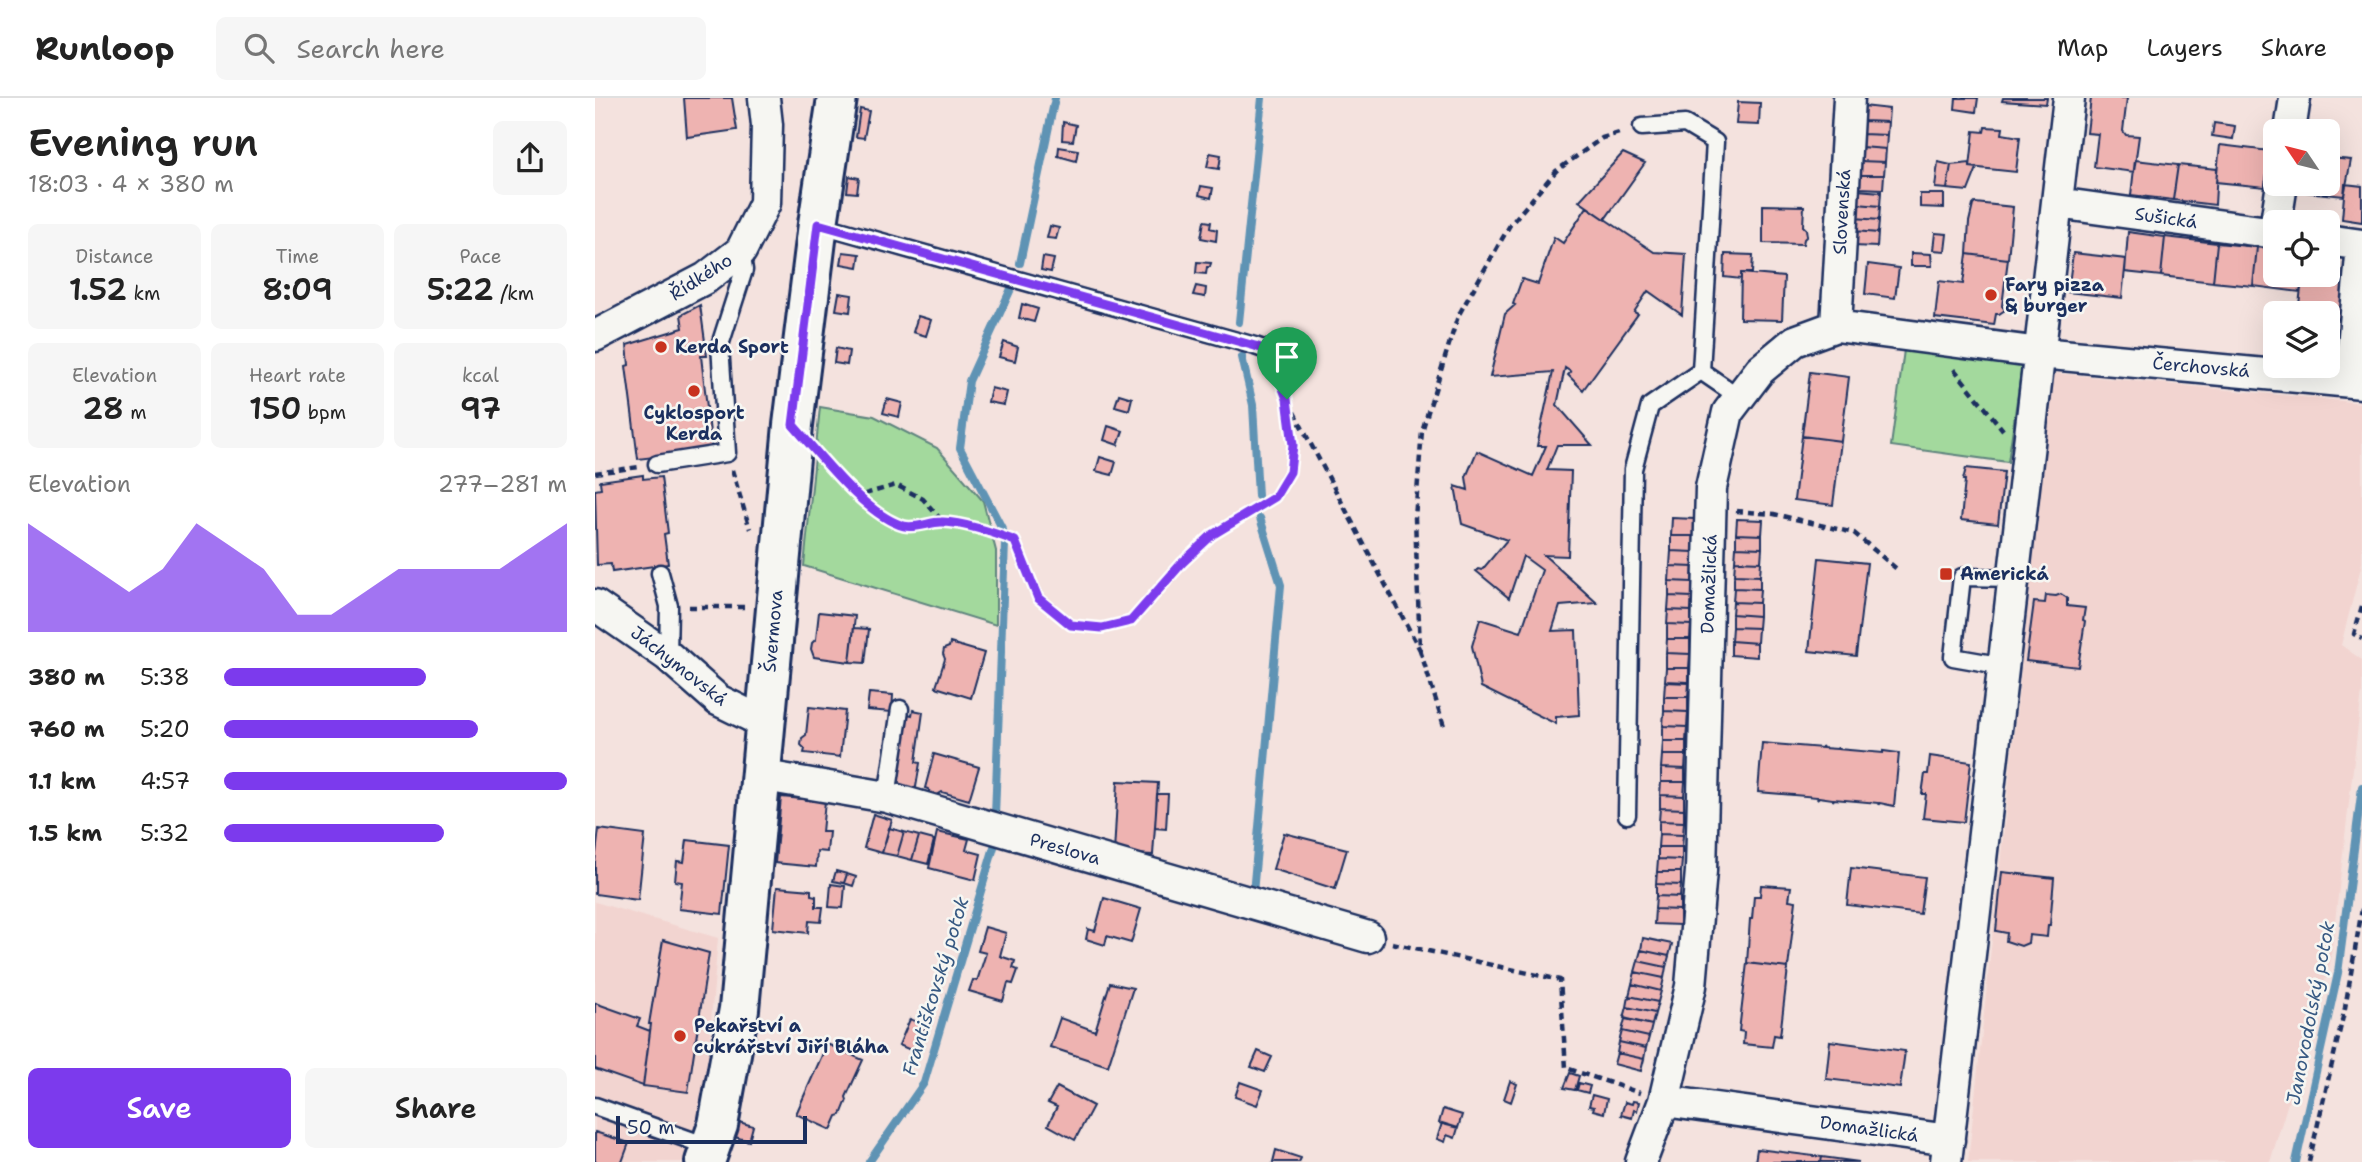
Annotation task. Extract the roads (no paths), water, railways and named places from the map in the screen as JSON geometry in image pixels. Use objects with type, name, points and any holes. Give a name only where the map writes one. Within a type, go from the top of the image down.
[{"type":"street","name":"Řídkého","points":[[595,334],[706,278],[741,251],[765,204],[767,125],[764,98]]},
{"type":"street","name":"Švermova","points":[[708,1154],[718,1125],[739,1009],[793,425],[837,98]]},
{"type":"street","name":"Slovenská","points":[[1836,326],[1849,98]]},
{"type":"street","points":[[1948,1151],[2069,98]]},
{"type":"street","points":[[2292,119],[2295,98]]},
{"type":"street","name":"Sušická","points":[[2057,203],[2263,231]]},
{"type":"street","points":[[2340,242],[2362,245],[2356,382]]},
{"type":"street","name":"Domažlická","points":[[1641,1162],[1664,1101],[1691,986],[1701,871],[1711,488],[1728,412],[1761,370],[1795,341],[1836,326],[2040,353]]},
{"type":"street","name":"Čerchovská","points":[[2040,353],[2356,382]]},
{"type":"street","name":"Jáchymovská","points":[[595,605],[668,656],[718,700],[765,723]]},
{"type":"street","name":"Preslova","points":[[759,775],[887,797],[1368,937]]},
{"type":"street","name":"Domažlická","points":[[1664,1101],[1948,1151]]},
{"type":"lane","points":[[1641,127],[1685,124],[1715,142],[1701,371]]},
{"type":"lane","points":[[818,224],[1269,351]]},
{"type":"lane","points":[[657,464],[727,453],[720,345],[744,270],[741,251]]},
{"type":"lane","points":[[1701,371],[1739,397]]},
{"type":"lane","points":[[1627,816],[1633,469],[1650,406],[1701,371]]},
{"type":"lane","points":[[660,573],[669,606],[668,656]]},
{"type":"lane","points":[[2004,666],[1953,657],[1962,577],[2014,578]]},
{"type":"lane","points":[[887,797],[900,709]]},
{"type":"lane","points":[[595,1106],[708,1154]]},
{"type":"waterway","name":"Františkovský potok","points":[[1020,263],[1055,98]]},
{"type":"waterway","points":[[1239,322],[1262,98]]},
{"type":"waterway","name":"Františkovský potok","points":[[1003,530],[960,448],[969,381],[1015,280]]},
{"type":"waterway","points":[[1242,357],[1253,405],[1258,496]]},
{"type":"waterway","points":[[1253,893],[1281,585],[1260,518]]},
{"type":"waterway","name":"Františkovský potok","points":[[995,816],[1005,542]]},
{"type":"waterway","name":"Janovodolský potok","points":[[2296,1162],[2338,973],[2362,787]]},
{"type":"waterway","name":"Františkovský potok","points":[[869,1162],[924,1083],[994,847]]},
{"type":"place","name":"Fary pizza & burger","points":[[1991,295]]},
{"type":"place","name":"Kerda Sport","points":[[661,347]]},
{"type":"place","name":"Cyklosport Kerda","points":[[694,391]]},
{"type":"place","name":"Americká","points":[[1946,574]]},
{"type":"place","name":"Pekařství a cukrářství Jiří Bláha","points":[[680,1036]]}]
